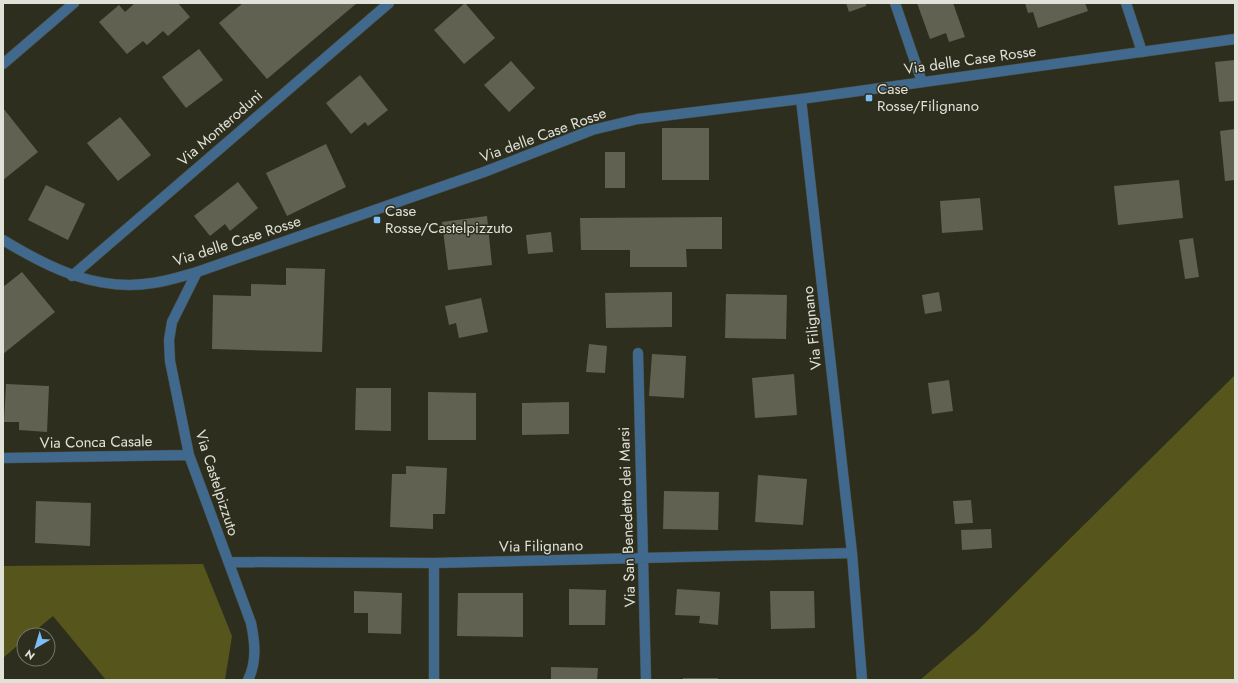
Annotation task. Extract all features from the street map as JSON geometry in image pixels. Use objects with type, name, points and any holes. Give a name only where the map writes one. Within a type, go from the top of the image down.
[{"type":"street","points":[[3,64],[74,3]]},
{"type":"street","name":"Via Monteroduni","points":[[72,276],[389,3]]},
{"type":"street","points":[[895,3],[922,82]]},
{"type":"street","points":[[1126,3],[1142,52]]},
{"type":"street","name":"Via delle Case Rosse","points":[[3,240],[49,266],[72,276],[104,284],[122,285],[152,283],[197,272],[484,172],[592,130],[638,119],[801,99],[1235,39]]},
{"type":"street","name":"Via Filignano","points":[[801,99],[852,553],[862,680]]},
{"type":"street","name":"Via Castelpizzuto","points":[[197,272],[174,315],[169,340],[170,361],[189,456],[216,531],[230,562],[254,635],[254,663],[248,680]]},
{"type":"street","name":"Via San Benedetto dei Marsi","points":[[638,353],[646,680]]},
{"type":"street","name":"Via Conca Casale","points":[[3,458],[189,456]]},
{"type":"street","name":"Via Filignano","points":[[230,562],[434,563],[852,553]]},
{"type":"street","points":[[434,563],[434,680]]},
{"type":"shaded area","points":[[1235,375],[1235,680],[920,680],[977,631]]},
{"type":"shaded area","points":[[203,564],[232,636],[225,680],[106,680],[53,616],[40,627],[16,627],[16,647],[3,658],[3,566]]},
{"type":"building","points":[[135,3],[178,3],[190,17],[168,36],[163,31],[147,45],[143,41],[127,54],[99,22],[119,5],[125,12]]},
{"type":"building","points":[[243,3],[357,3],[267,79],[219,23]]},
{"type":"building","points":[[465,3],[495,38],[464,64],[434,30]]},
{"type":"building","points":[[846,3],[866,3],[866,6],[849,12]]},
{"type":"building","points":[[917,3],[953,3],[965,37],[949,42],[946,33],[930,39]]},
{"type":"building","points":[[1025,3],[1085,3],[1088,11],[1038,28],[1033,12],[1028,13]]},
{"type":"building","points":[[199,49],[223,80],[186,108],[162,77]]},
{"type":"building","points":[[1235,60],[1235,101],[1219,102],[1215,62]]},
{"type":"building","points":[[511,61],[535,88],[509,112],[484,85]]},
{"type":"building","points":[[360,75],[388,110],[368,126],[365,122],[351,134],[326,103]]},
{"type":"building","points":[[3,108],[38,152],[3,180]]},
{"type":"building","points":[[120,117],[151,155],[118,181],[87,143]]},
{"type":"building","points":[[662,128],[709,128],[709,180],[662,180]]},
{"type":"building","points":[[1235,129],[1235,180],[1225,181],[1220,131]]},
{"type":"building","points":[[326,144],[346,187],[287,216],[266,173]]},
{"type":"building","points":[[605,152],[625,152],[625,188],[605,188]]},
{"type":"building","points":[[1179,180],[1183,218],[1118,225],[1114,186]]},
{"type":"building","points":[[238,182],[258,208],[230,231],[225,224],[210,236],[194,216]]},
{"type":"building","points":[[46,185],[85,204],[68,240],[28,220]]},
{"type":"building","points":[[980,198],[983,230],[942,233],[940,201]]},
{"type":"building","points":[[487,216],[492,265],[448,270],[442,222]]},
{"type":"building","points":[[722,217],[722,249],[686,249],[687,267],[630,267],[630,250],[581,250],[580,218]]},
{"type":"building","points":[[551,232],[553,252],[528,254],[526,235]]},
{"type":"building","points":[[1193,238],[1199,277],[1185,279],[1179,240]]},
{"type":"building","points":[[286,268],[325,269],[322,352],[212,349],[213,295],[251,296],[251,284],[286,285]]},
{"type":"building","points":[[22,272],[55,312],[3,354],[3,287]]},
{"type":"building","points":[[672,292],[672,327],[606,328],[605,293]]},
{"type":"building","points":[[939,292],[942,311],[925,314],[922,295]]},
{"type":"building","points":[[726,294],[787,295],[786,339],[725,338]]},
{"type":"building","points":[[481,298],[488,332],[459,338],[456,323],[449,325],[445,306]]},
{"type":"building","points":[[589,344],[607,346],[605,373],[586,372]]},
{"type":"building","points":[[652,354],[686,356],[684,398],[649,396]]},
{"type":"building","points":[[794,374],[797,415],[755,418],[752,378]]},
{"type":"building","points":[[949,380],[953,411],[932,414],[928,383]]},
{"type":"building","points":[[6,384],[49,386],[47,432],[19,430],[19,422],[4,422]]},
{"type":"building","points":[[356,388],[391,388],[391,431],[355,430]]},
{"type":"building","points":[[428,392],[476,393],[476,440],[428,440]]},
{"type":"building","points":[[569,402],[569,434],[522,435],[522,403]]},
{"type":"building","points":[[406,466],[447,468],[445,514],[433,514],[433,529],[390,527],[392,474],[406,474]]},
{"type":"building","points":[[758,475],[807,479],[803,525],[755,522]]},
{"type":"building","points":[[664,491],[719,492],[718,530],[663,529]]},
{"type":"building","points":[[971,500],[973,523],[955,524],[953,501]]},
{"type":"building","points":[[36,501],[91,503],[90,546],[35,543]]},
{"type":"building","points":[[991,529],[992,548],[962,550],[961,530]]},
{"type":"building","points":[[569,589],[606,590],[605,625],[569,625]]},
{"type":"building","points":[[677,589],[720,592],[718,625],[699,623],[700,616],[675,615]]},
{"type":"building","points":[[354,591],[402,593],[401,634],[368,633],[368,613],[354,613]]},
{"type":"building","points":[[770,591],[814,591],[815,628],[771,629]]},
{"type":"building","points":[[458,593],[523,593],[523,637],[457,636]]},
{"type":"building","points":[[551,667],[598,668],[597,680],[551,680]]},
{"type":"building","points":[[683,678],[718,678],[718,680],[683,680]]},
{"type":"place","name":"Case Rosse/Filignano","points":[[869,98]]},
{"type":"place","name":"Case Rosse/Castelpizzuto","points":[[377,220]]}]
